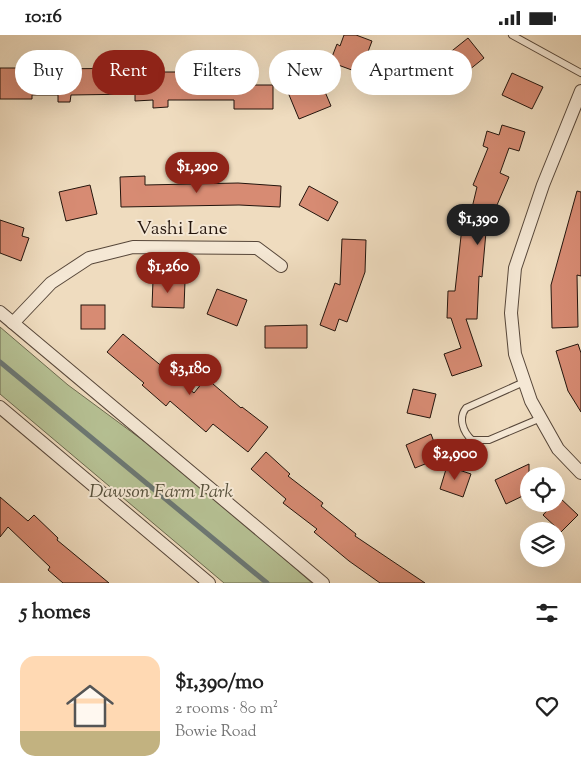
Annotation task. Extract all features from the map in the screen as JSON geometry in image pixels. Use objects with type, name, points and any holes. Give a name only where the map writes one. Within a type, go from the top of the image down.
[{"type":"street","points":[[581,91],[543,185],[515,268],[511,313],[515,354],[531,401],[558,449],[581,473]]},
{"type":"street","name":"Vashi Lane","points":[[14,323],[52,283],[89,258],[133,247],[257,248],[281,266]]},
{"type":"street","points":[[0,312],[323,583]]},
{"type":"street","points":[[0,407],[209,583]]},
{"type":"lane","points":[[512,35],[581,73]]},
{"type":"lane","points":[[524,382],[466,408],[462,417],[464,431],[472,439],[482,441],[541,418]]},
{"type":"green space","name":"Dawson Farm Park","points":[[0,327],[68,385],[179,467],[312,583],[224,583],[0,394]]},
{"type":"building","points":[[344,35],[356,35],[372,41],[369,50],[351,50],[351,70],[341,66],[341,50],[335,50],[337,44],[340,46]]},
{"type":"building","points":[[468,38],[484,58],[472,68],[472,50],[453,50]]},
{"type":"building","points":[[0,68],[15,68],[15,95],[32,95],[32,99],[0,99]]},
{"type":"building","points":[[82,69],[92,69],[92,95],[82,95]]},
{"type":"building","points":[[165,72],[175,72],[175,95],[259,95],[259,85],[269,85],[269,95],[273,95],[273,109],[234,109],[234,100],[168,100],[168,107],[153,108],[153,100],[135,101],[135,95],[165,95]]},
{"type":"building","points":[[512,73],[543,87],[532,109],[502,95]]},
{"type":"building","points":[[58,95],[71,95],[70,102],[58,102]]},
{"type":"building","points":[[289,95],[326,95],[331,106],[299,119]]},
{"type":"building","points":[[502,125],[525,132],[519,151],[509,148],[500,173],[509,177],[497,205],[491,233],[486,232],[482,277],[479,276],[477,319],[466,319],[482,366],[452,376],[444,354],[461,348],[451,318],[447,318],[448,291],[455,291],[464,210],[471,212],[477,187],[473,185],[488,148],[483,146],[487,131],[499,135]]},
{"type":"building","points":[[145,176],[145,185],[238,183],[281,186],[280,207],[239,205],[121,207],[120,177]]},
{"type":"building","points":[[90,185],[97,214],[66,221],[59,192]]},
{"type":"building","points":[[309,186],[338,202],[328,221],[299,205]]},
{"type":"building","points":[[577,191],[581,192],[581,276],[577,275],[578,327],[552,328],[551,285]]},
{"type":"building","points":[[0,220],[24,228],[22,236],[29,238],[21,261],[0,253]]},
{"type":"building","points":[[342,239],[366,240],[365,272],[347,322],[339,319],[335,331],[320,325],[335,283],[340,285]]},
{"type":"building","points":[[153,280],[185,281],[184,308],[152,307]]},
{"type":"building","points":[[217,289],[247,300],[237,326],[207,314]]},
{"type":"building","points":[[81,305],[105,305],[105,329],[81,329]]},
{"type":"building","points":[[307,325],[307,348],[265,348],[265,326]]},
{"type":"building","points":[[123,334],[194,393],[206,378],[241,408],[268,427],[248,452],[213,424],[206,432],[170,401],[166,406],[142,385],[144,383],[107,352]]},
{"type":"building","points":[[578,344],[581,353],[581,412],[568,391],[556,351]]},
{"type":"building","points":[[413,389],[436,394],[430,418],[407,413]]},
{"type":"building","points":[[431,434],[440,458],[415,468],[406,445]]},
{"type":"building","points":[[266,452],[290,474],[288,476],[323,503],[321,506],[356,534],[355,536],[425,583],[380,583],[349,561],[314,532],[317,529],[283,503],[286,499],[251,469]]},
{"type":"building","points":[[447,466],[471,474],[463,497],[440,489]]},
{"type":"building","points":[[520,468],[520,497],[506,504],[495,480]]},
{"type":"building","points":[[0,497],[28,521],[34,515],[58,538],[57,540],[109,583],[63,583],[48,570],[50,567],[8,527],[0,537]]},
{"type":"building","points":[[565,503],[578,515],[565,528],[565,522],[550,522],[543,515],[546,512],[565,512]]},
{"type":"waterway","points":[[0,362],[267,583]]}]
